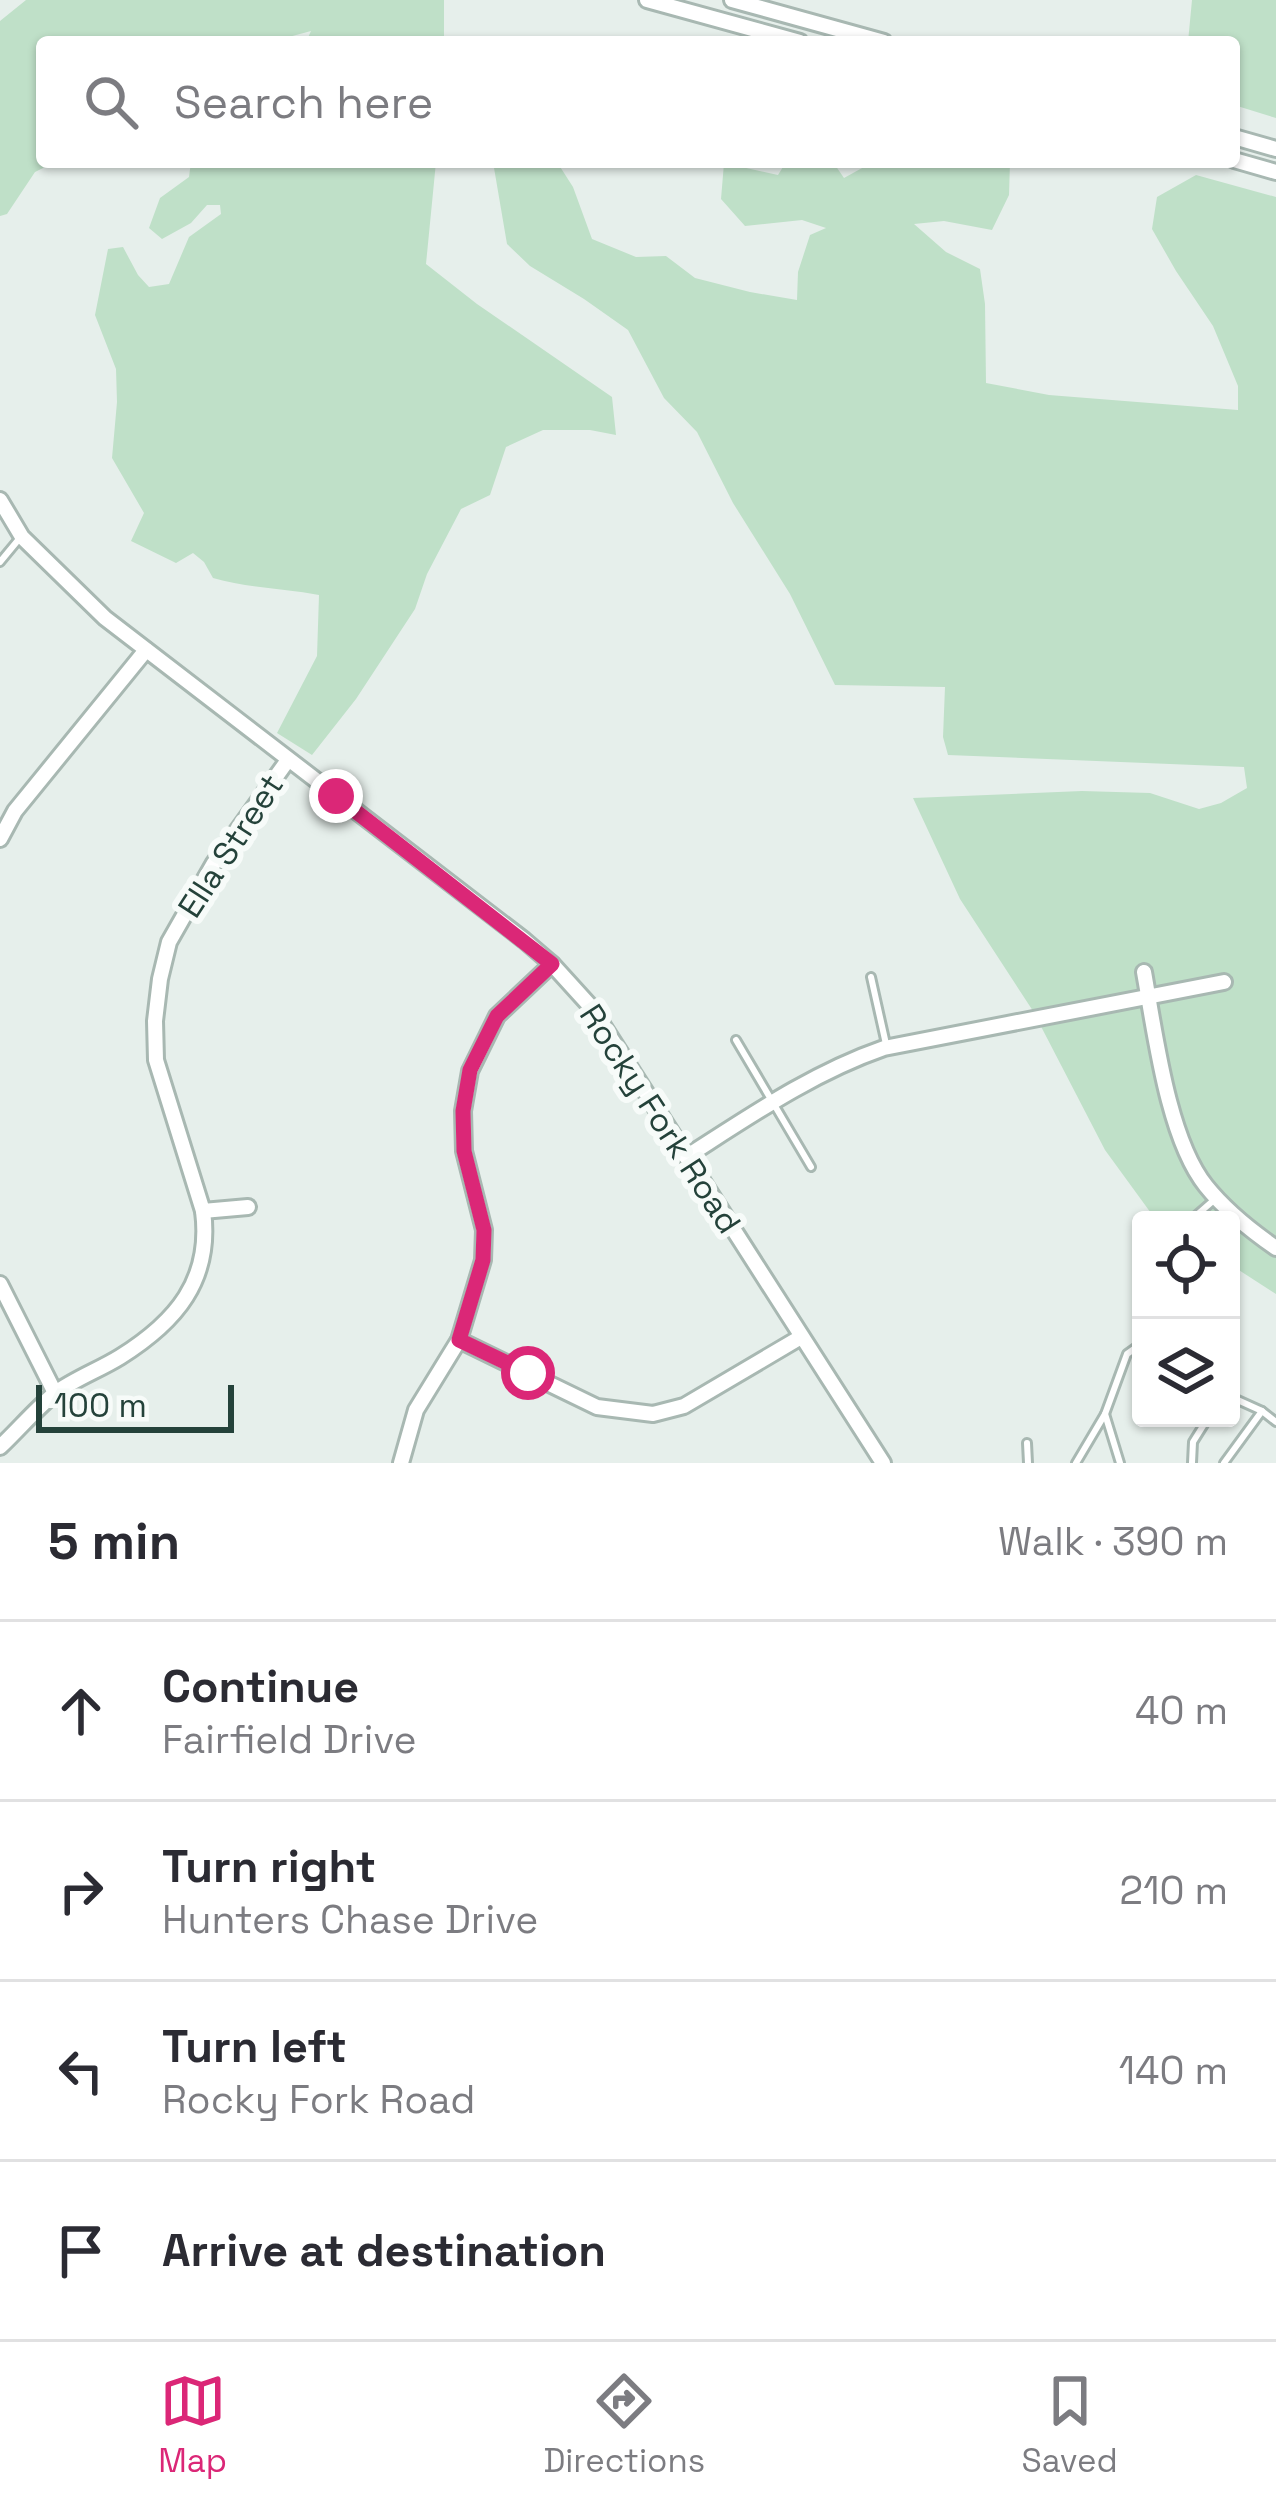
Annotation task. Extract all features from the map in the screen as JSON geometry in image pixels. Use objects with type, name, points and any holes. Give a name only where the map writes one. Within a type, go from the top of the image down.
[{"type":"street","points":[[647,0],[778,36]]},
{"type":"street","points":[[732,0],[864,36]]},
{"type":"street","points":[[744,27],[750,2]]},
{"type":"street","points":[[1240,139],[1276,149]]},
{"type":"street","points":[[1240,162],[1276,172]]},
{"type":"street","name":"Rocky Fork Road","points":[[0,500],[22,536],[105,618],[552,964],[591,1007],[883,1463]]},
{"type":"street","points":[[0,839],[15,811],[146,650]]},
{"type":"street","name":"Ella Street","points":[[0,1448],[56,1393],[123,1355],[171,1320],[200,1268],[206,1234],[203,1211],[156,1060],[160,979],[169,942],[214,863],[288,760]]},
{"type":"street","points":[[401,1463],[416,1411],[459,1340],[483,1260],[484,1230],[464,1151],[463,1111],[470,1070],[497,1016],[552,964]]},
{"type":"street","points":[[1144,972],[1175,1127],[1203,1184],[1246,1227],[1276,1248]]},
{"type":"street","points":[[686,1157],[846,1061],[887,1047],[1225,982]]},
{"type":"street","points":[[203,1211],[248,1207]]},
{"type":"street","points":[[0,1284],[56,1393]]},
{"type":"street","points":[[459,1340],[597,1407],[653,1414],[684,1406],[801,1337]]},
{"type":"lane","points":[[0,562],[22,536]]},
{"type":"lane","points":[[871,977],[887,1047]]},
{"type":"lane","points":[[736,1040],[811,1167]]},
{"type":"lane","points":[[1201,1211],[1216,1197]]},
{"type":"lane","points":[[1076,1463],[1105,1414],[1132,1350]]},
{"type":"lane","points":[[1240,1401],[1276,1422]]},
{"type":"lane","points":[[1224,1463],[1262,1411]]},
{"type":"lane","points":[[1105,1414],[1120,1463]]},
{"type":"lane","points":[[1192,1463],[1192,1442],[1202,1427]]},
{"type":"lane","points":[[1027,1442],[1028,1463]]},
{"type":"green space","points":[[26,0],[444,0],[444,36],[309,36],[311,31],[292,36],[36,36],[36,168],[43,168],[35,172],[7,214],[0,216],[0,21]]},
{"type":"green space","points":[[1192,0],[1276,0],[1276,118],[1240,107],[1240,36],[1189,36]]},
{"type":"green space","points":[[190,168],[435,168],[426,264],[612,397],[616,435],[543,430],[506,447],[490,495],[461,509],[427,574],[415,609],[356,699],[312,755],[277,733],[317,656],[319,595],[213,578],[193,553],[176,563],[131,541],[144,513],[112,458],[116,369],[95,315],[108,249],[123,247],[149,287],[169,284],[189,237],[221,214],[220,205],[207,205],[191,223],[162,239],[149,228],[160,198],[189,177]]},
{"type":"green space","points":[[494,168],[561,168],[592,239],[636,257],[666,256],[695,278],[797,300],[798,272],[810,235],[826,228],[802,220],[745,226],[721,199],[724,168],[778,175],[782,168],[837,168],[844,178],[862,168],[1010,168],[1009,195],[992,230],[944,221],[914,224],[946,252],[980,269],[986,383],[1049,395],[1238,410],[1238,386],[1213,326],[1152,229],[1157,197],[1196,175],[1276,197],[1276,1294],[1240,1271],[1240,1211],[1149,1211],[1105,1150],[1033,1011],[960,899],[913,798],[1150,793],[1199,809],[1247,788],[1244,767],[948,755],[943,737],[945,687],[835,685],[790,594],[733,503],[697,432],[664,398],[628,330],[530,266],[507,244]]},
{"type":"route","points":[[336,796],[552,964],[497,1016],[470,1070],[463,1111],[464,1151],[484,1230],[483,1260],[459,1340],[528,1373]]}]
